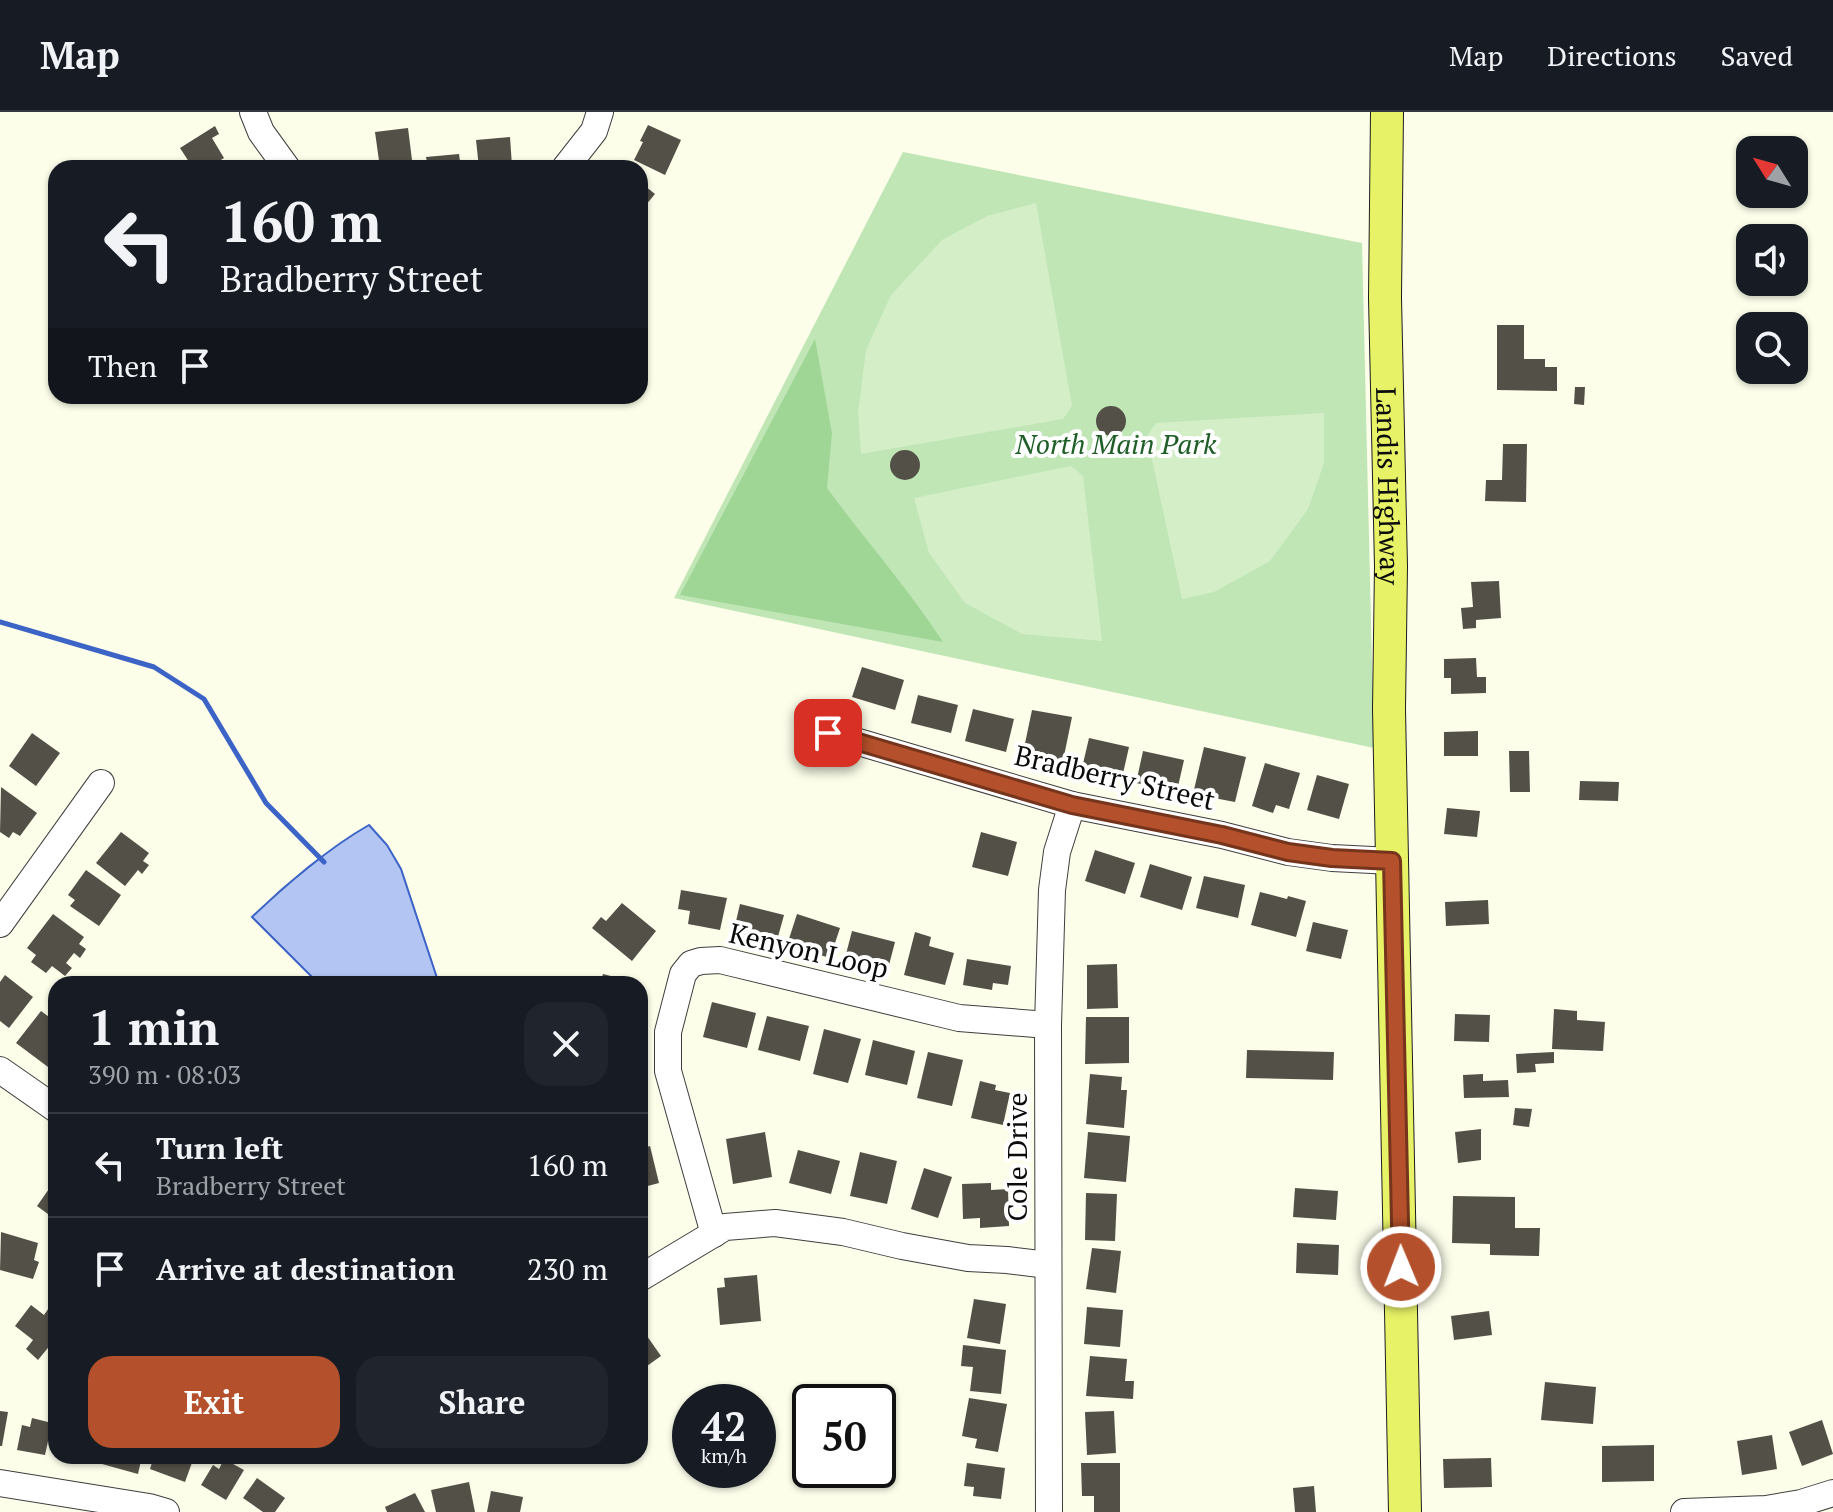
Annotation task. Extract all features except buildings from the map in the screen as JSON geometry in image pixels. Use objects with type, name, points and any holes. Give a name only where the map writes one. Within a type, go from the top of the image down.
[{"type":"main road","name":"Landis Highway","points":[[1387,112],[1385,298],[1391,566],[1389,709],[1405,1512]]},
{"type":"street","points":[[253,112],[261,132],[281,160]]},
{"type":"street","points":[[571,160],[594,131],[600,112]]},
{"type":"street","name":"Bradberry Street","points":[[828,733],[1072,805],[1222,835],[1288,852],[1392,861]]},
{"type":"street","points":[[0,924],[101,783]]},
{"type":"street","name":"Cole Drive","points":[[1049,1512],[1048,1025],[1052,890],[1057,852],[1072,805]]},
{"type":"street","name":"Kenyon Loop","points":[[714,1234],[668,1071],[671,1015],[683,974],[691,964],[720,960],[959,1018],[1048,1025]]},
{"type":"street","points":[[0,1070],[48,1103]]},
{"type":"street","points":[[648,1273],[725,1227],[775,1223],[843,1232],[968,1258],[1048,1265]]},
{"type":"street","points":[[0,1483],[166,1512]]},
{"type":"street","points":[[1684,1512],[1766,1509],[1833,1493]]},
{"type":"green space","name":"North Main Park","points":[[903,152],[1362,243],[1374,748],[674,598]]},
{"type":"green space","points":[[1036,203],[1072,406],[1063,419],[861,454],[858,413],[866,350],[891,295],[942,240],[987,216]]},
{"type":"green space","points":[[815,339],[832,433],[827,488],[943,642],[680,595]]},
{"type":"green space","points":[[1324,413],[1324,463],[1308,509],[1270,561],[1214,592],[1182,599],[1147,436],[1156,423]]},
{"type":"green space","points":[[1071,466],[1083,476],[1102,641],[1022,634],[965,603],[929,553],[914,498]]},
{"type":"water","points":[[369,825],[387,845],[401,869],[436,976],[311,976],[252,917],[339,844]]},
{"type":"waterway","points":[[0,622],[154,667],[204,699],[266,803],[324,862]]},
{"type":"route","points":[[828,733],[1072,805],[1222,835],[1288,852],[1392,861],[1401,1267]]}]
